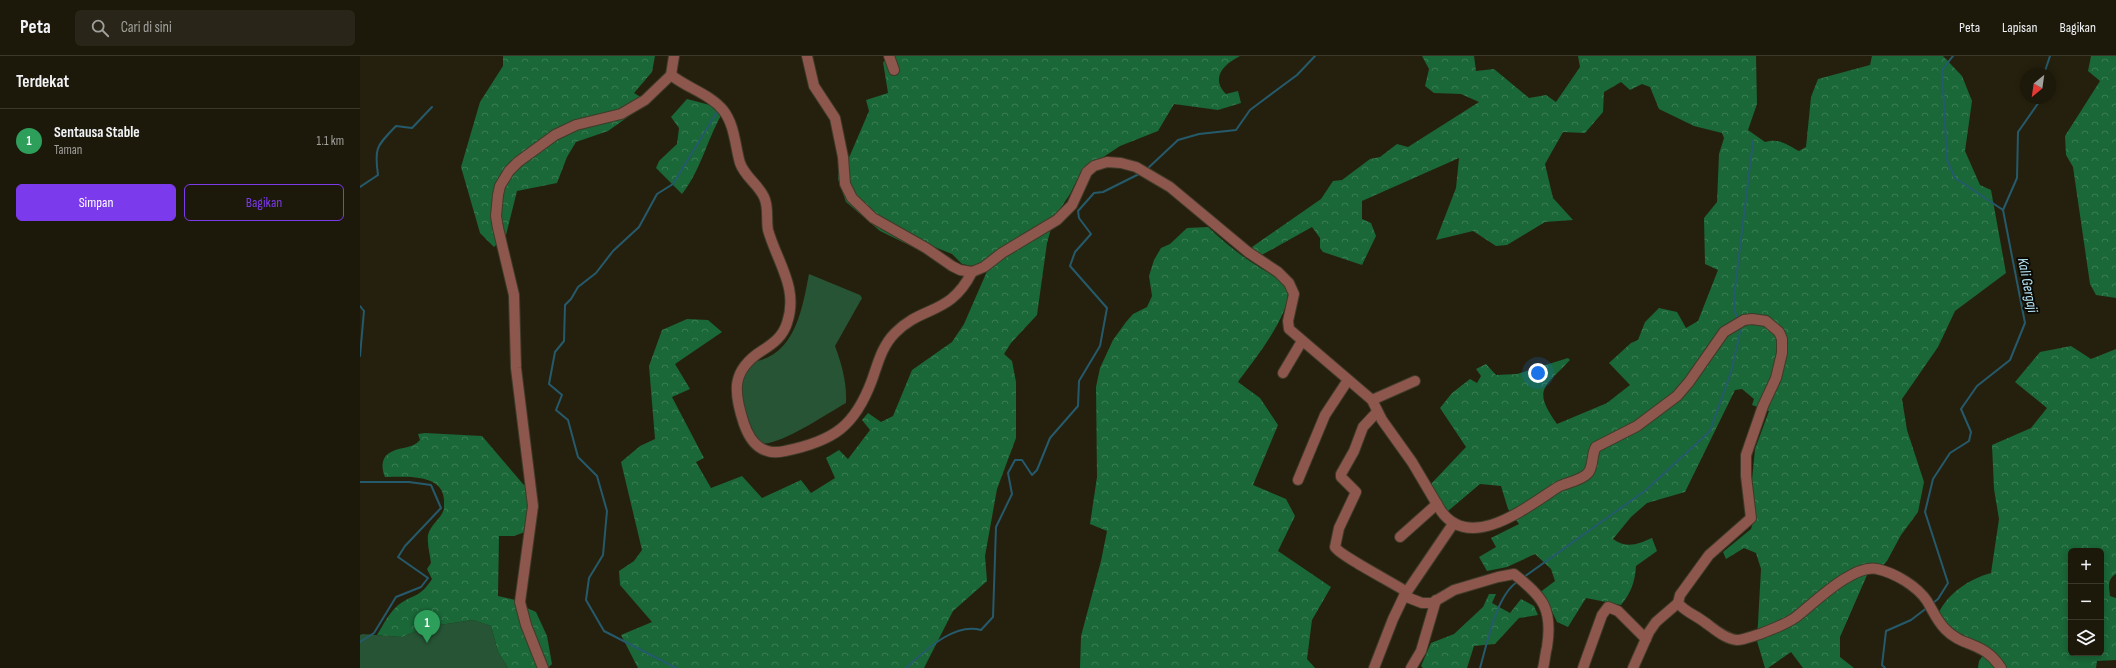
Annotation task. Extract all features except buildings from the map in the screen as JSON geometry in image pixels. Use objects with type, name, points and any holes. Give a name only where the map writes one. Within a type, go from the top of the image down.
[{"type":"street","points":[[543,668],[526,625],[520,602],[533,506],[516,368],[514,295],[496,216],[498,195],[500,186],[509,171],[534,150],[576,125],[621,114],[633,109],[657,90],[671,75],[674,56]]},
{"type":"street","points":[[807,56],[816,90],[835,118],[843,157],[845,184],[852,198],[865,212],[882,224],[926,248],[960,270],[972,272],[984,267],[1002,253],[1057,220],[1072,205],[1087,172],[1094,166],[1113,162],[1129,164],[1170,187],[1248,252],[1284,277],[1294,294],[1288,320],[1289,329],[1372,400],[1377,412],[1412,462],[1437,504],[1453,524],[1482,526],[1497,522],[1528,508],[1562,485],[1584,477],[1590,470],[1596,447],[1637,426],[1672,400],[1689,382],[1724,332],[1740,322],[1760,319],[1772,324],[1779,332],[1783,346],[1779,371],[1762,406],[1746,455],[1746,476],[1751,518],[1708,555],[1680,595],[1678,603],[1656,622],[1646,639],[1633,668]]},
{"type":"street","points":[[889,56],[894,70]]},
{"type":"street","points":[[671,75],[712,100],[727,116],[743,170],[764,197],[769,232],[789,283],[790,310],[783,332],[776,341],[747,361],[742,368],[736,383],[736,395],[744,424],[751,439],[760,448],[771,453],[798,449],[822,439],[846,426],[861,407],[879,359],[890,339],[905,325],[953,298],[962,289],[972,272]]},
{"type":"street","points":[[1283,373],[1302,341]]},
{"type":"street","points":[[1298,480],[1325,415],[1348,380]]},
{"type":"street","points":[[1372,400],[1415,381]]},
{"type":"street","points":[[1377,412],[1363,427],[1354,451],[1340,477],[1356,492],[1339,528],[1335,548],[1342,555],[1384,577],[1406,594],[1422,603],[1432,602],[1454,590],[1498,577],[1514,574],[1538,595],[1548,612],[1550,633],[1543,668]]},
{"type":"street","points":[[1400,537],[1437,504]]},
{"type":"street","points":[[1374,668],[1393,619],[1406,594],[1453,524]]},
{"type":"street","points":[[1678,603],[1719,632],[1736,640],[1755,636],[1783,625],[1795,618],[1830,588],[1868,569],[1878,569],[1907,582],[1928,602],[1936,619],[1954,636],[1988,652],[2001,668]]},
{"type":"street","points":[[1411,668],[1421,651],[1436,600]]},
{"type":"street","points":[[1583,668],[1606,608],[1618,611],[1646,639]]},
{"type":"green space","points":[[503,56],[655,56],[652,72],[634,93],[649,102],[608,131],[576,142],[567,157],[557,183],[517,191],[506,235],[494,247],[480,233],[461,167],[480,102],[503,66]]},
{"type":"green space","points":[[895,56],[1240,56],[1224,67],[1219,77],[1219,82],[1221,88],[1226,94],[1238,91],[1241,103],[1218,110],[1174,104],[1158,131],[1120,146],[1081,172],[1070,194],[1054,218],[1047,243],[1037,315],[1011,343],[1004,354],[1012,361],[1016,382],[1016,438],[997,489],[985,556],[987,581],[953,611],[924,668],[638,668],[621,635],[652,622],[620,585],[619,571],[634,561],[642,550],[621,462],[640,446],[655,439],[649,366],[662,330],[687,319],[708,320],[722,332],[675,364],[690,389],[672,397],[704,458],[696,462],[711,488],[742,476],[762,498],[801,480],[811,493],[835,478],[826,458],[839,450],[848,459],[870,430],[862,420],[868,413],[881,422],[893,416],[912,370],[952,342],[964,324],[988,269],[962,264],[952,254],[927,244],[917,249],[880,231],[846,202],[838,179],[839,163],[848,160],[869,111],[866,100],[888,93],[883,62]]},
{"type":"green space","points":[[1422,56],[1474,56],[1476,71],[1494,69],[1529,98],[1546,95],[1556,102],[1580,67],[1578,56],[1756,56],[1757,104],[1748,130],[1765,142],[1778,141],[1799,151],[1806,147],[1811,97],[1818,79],[1870,65],[1872,56],[1943,56],[1962,76],[1972,101],[1965,151],[1980,185],[1991,190],[2006,273],[1955,311],[1938,347],[1902,399],[1907,430],[1924,482],[1918,512],[1901,535],[1887,561],[1882,566],[1871,566],[1840,637],[1840,657],[1854,668],[1803,668],[1791,652],[1768,668],[1765,668],[1757,641],[1761,569],[1756,553],[1744,548],[1726,559],[1723,552],[1751,529],[1756,513],[1752,480],[1755,449],[1769,411],[1752,405],[1754,399],[1742,389],[1735,390],[1685,492],[1647,503],[1631,517],[1613,539],[1628,545],[1637,544],[1652,538],[1657,551],[1636,566],[1632,587],[1624,601],[1621,605],[1586,598],[1568,627],[1557,622],[1546,599],[1539,593],[1555,581],[1551,569],[1535,554],[1507,567],[1487,571],[1479,557],[1496,547],[1491,538],[1519,524],[1508,509],[1501,486],[1480,484],[1448,511],[1430,485],[1466,447],[1440,408],[1452,393],[1470,379],[1477,383],[1481,376],[1476,369],[1486,364],[1496,375],[1517,374],[1568,358],[1570,360],[1553,377],[1544,389],[1543,396],[1545,403],[1557,424],[1607,403],[1630,385],[1609,363],[1631,343],[1638,340],[1645,322],[1659,308],[1677,312],[1686,328],[1698,321],[1718,270],[1705,264],[1704,218],[1717,202],[1719,154],[1724,138],[1722,133],[1694,126],[1659,109],[1650,87],[1642,84],[1630,90],[1621,82],[1604,92],[1603,112],[1585,133],[1563,132],[1545,164],[1553,198],[1573,220],[1545,222],[1507,245],[1496,246],[1473,231],[1436,240],[1456,188],[1459,158],[1362,201],[1362,219],[1371,223],[1376,236],[1362,265],[1323,252],[1320,248],[1320,238],[1312,227],[1260,256],[1252,247],[1321,199],[1333,181],[1342,180],[1370,159],[1380,157],[1397,144],[1408,147],[1479,102],[1461,94],[1434,93],[1425,86],[1429,69]]},
{"type":"green space","points":[[2091,56],[2116,56],[2116,298],[2096,295],[2090,284],[2073,167],[2066,155],[2065,136],[2100,81],[2088,71]]},
{"type":"green space","points":[[687,99],[725,109],[695,173],[682,194],[656,168],[659,161],[677,144],[679,128],[671,117]]},
{"type":"green space","points":[[1208,227],[1237,252],[1280,280],[1286,286],[1288,296],[1285,308],[1279,321],[1262,350],[1238,382],[1260,398],[1278,425],[1253,485],[1286,499],[1295,516],[1278,551],[1331,587],[1312,620],[1307,659],[1315,668],[1080,668],[1081,636],[1101,561],[1107,531],[1090,524],[1097,477],[1096,387],[1100,368],[1113,340],[1126,322],[1133,314],[1147,307],[1152,296],[1149,276],[1154,260],[1161,248],[1170,244],[1187,228]]},
{"type":"green space","points":[[809,274],[860,295],[862,298],[835,346],[844,374],[846,403],[808,426],[787,436],[769,443],[761,443],[757,441],[739,397],[742,375],[752,362],[767,358],[778,351],[787,341],[799,316]]},
{"type":"green space","points":[[2071,346],[2091,359],[2116,349],[2116,574],[2111,578],[2109,586],[2110,596],[2116,598],[2116,660],[2097,661],[2096,668],[1978,668],[1979,661],[1988,648],[1951,631],[1938,614],[1942,606],[1953,593],[1967,583],[1991,573],[1999,519],[1994,489],[1992,445],[2031,428],[2047,408],[2015,382],[2040,352]]},
{"type":"green space","points":[[425,433],[482,436],[523,484],[529,488],[529,514],[525,532],[514,536],[499,536],[498,596],[524,602],[527,608],[536,612],[547,636],[552,664],[548,668],[508,668],[498,652],[491,626],[473,620],[426,627],[402,637],[377,635],[394,609],[401,603],[421,592],[432,579],[427,569],[431,563],[428,535],[431,528],[443,513],[444,500],[442,491],[437,485],[421,478],[385,477],[383,470],[383,463],[388,454],[395,450],[410,447],[420,440],[418,434]]},
{"type":"green space","points":[[1489,594],[1496,594],[1492,603],[1510,613],[1521,599],[1534,606],[1538,615],[1519,618],[1495,644],[1474,646],[1467,668],[1423,668],[1421,666],[1431,643],[1454,634],[1483,607]]},
{"type":"green space","points":[[473,620],[491,626],[498,652],[508,668],[360,668],[360,635],[402,637],[426,627]]},
{"type":"waterway","points":[[1146,170],[1178,140],[1199,134],[1236,130],[1250,110],[1297,75],[1315,56]]},
{"type":"waterway","points":[[1953,56],[1942,70],[1947,160],[1955,178],[2003,210]]},
{"type":"waterway","name":"Kali Gergaji","points":[[2046,68],[2050,56]]},
{"type":"waterway","name":"Kali Gergaji","points":[[1933,603],[1938,599],[1948,583],[1925,512],[1933,479],[1950,453],[1969,441],[1971,432],[1961,409],[1977,386],[2010,360],[2025,323],[2003,210],[2017,178],[2018,132],[2038,104]]},
{"type":"waterway","points":[[360,187],[378,175],[376,158],[377,152],[385,138],[396,126],[412,128],[432,107]]},
{"type":"waterway","points":[[676,668],[604,631],[586,600],[589,578],[603,555],[607,511],[597,476],[578,457],[568,420],[556,410],[562,395],[549,384],[555,352],[564,341],[565,305],[571,299],[578,287],[596,273],[613,251],[639,227],[657,194],[673,184],[717,112]]},
{"type":"waterway","points":[[1738,319],[1735,312],[1734,296],[1753,141]]},
{"type":"waterway","points":[[906,668],[931,646],[950,634],[961,630],[981,630],[993,617],[996,527],[1012,494],[1008,473],[1015,460],[1022,460],[1032,475],[1037,470],[1050,438],[1078,406],[1079,381],[1100,346],[1107,308],[1070,266],[1075,252],[1091,234],[1079,218],[1078,211],[1094,193],[1103,192],[1141,173]]},
{"type":"waterway","points":[[360,306],[364,311],[360,356]]},
{"type":"waterway","points":[[1524,577],[1646,490],[1710,431],[1731,372],[1741,328],[1740,325]]},
{"type":"waterway","points":[[360,482],[409,482],[431,485],[441,508],[405,546],[398,557],[428,578],[421,587],[396,597],[374,633],[360,642]]},
{"type":"waterway","points":[[1480,668],[1489,634],[1498,609],[1503,598],[1517,582]]},
{"type":"waterway","name":"Kali Gergaji","points":[[1885,668],[1882,665],[1886,631],[1911,620],[1928,607]]},
{"type":"place","name":"Sentausa Stable","points":[[427,643]]}]
